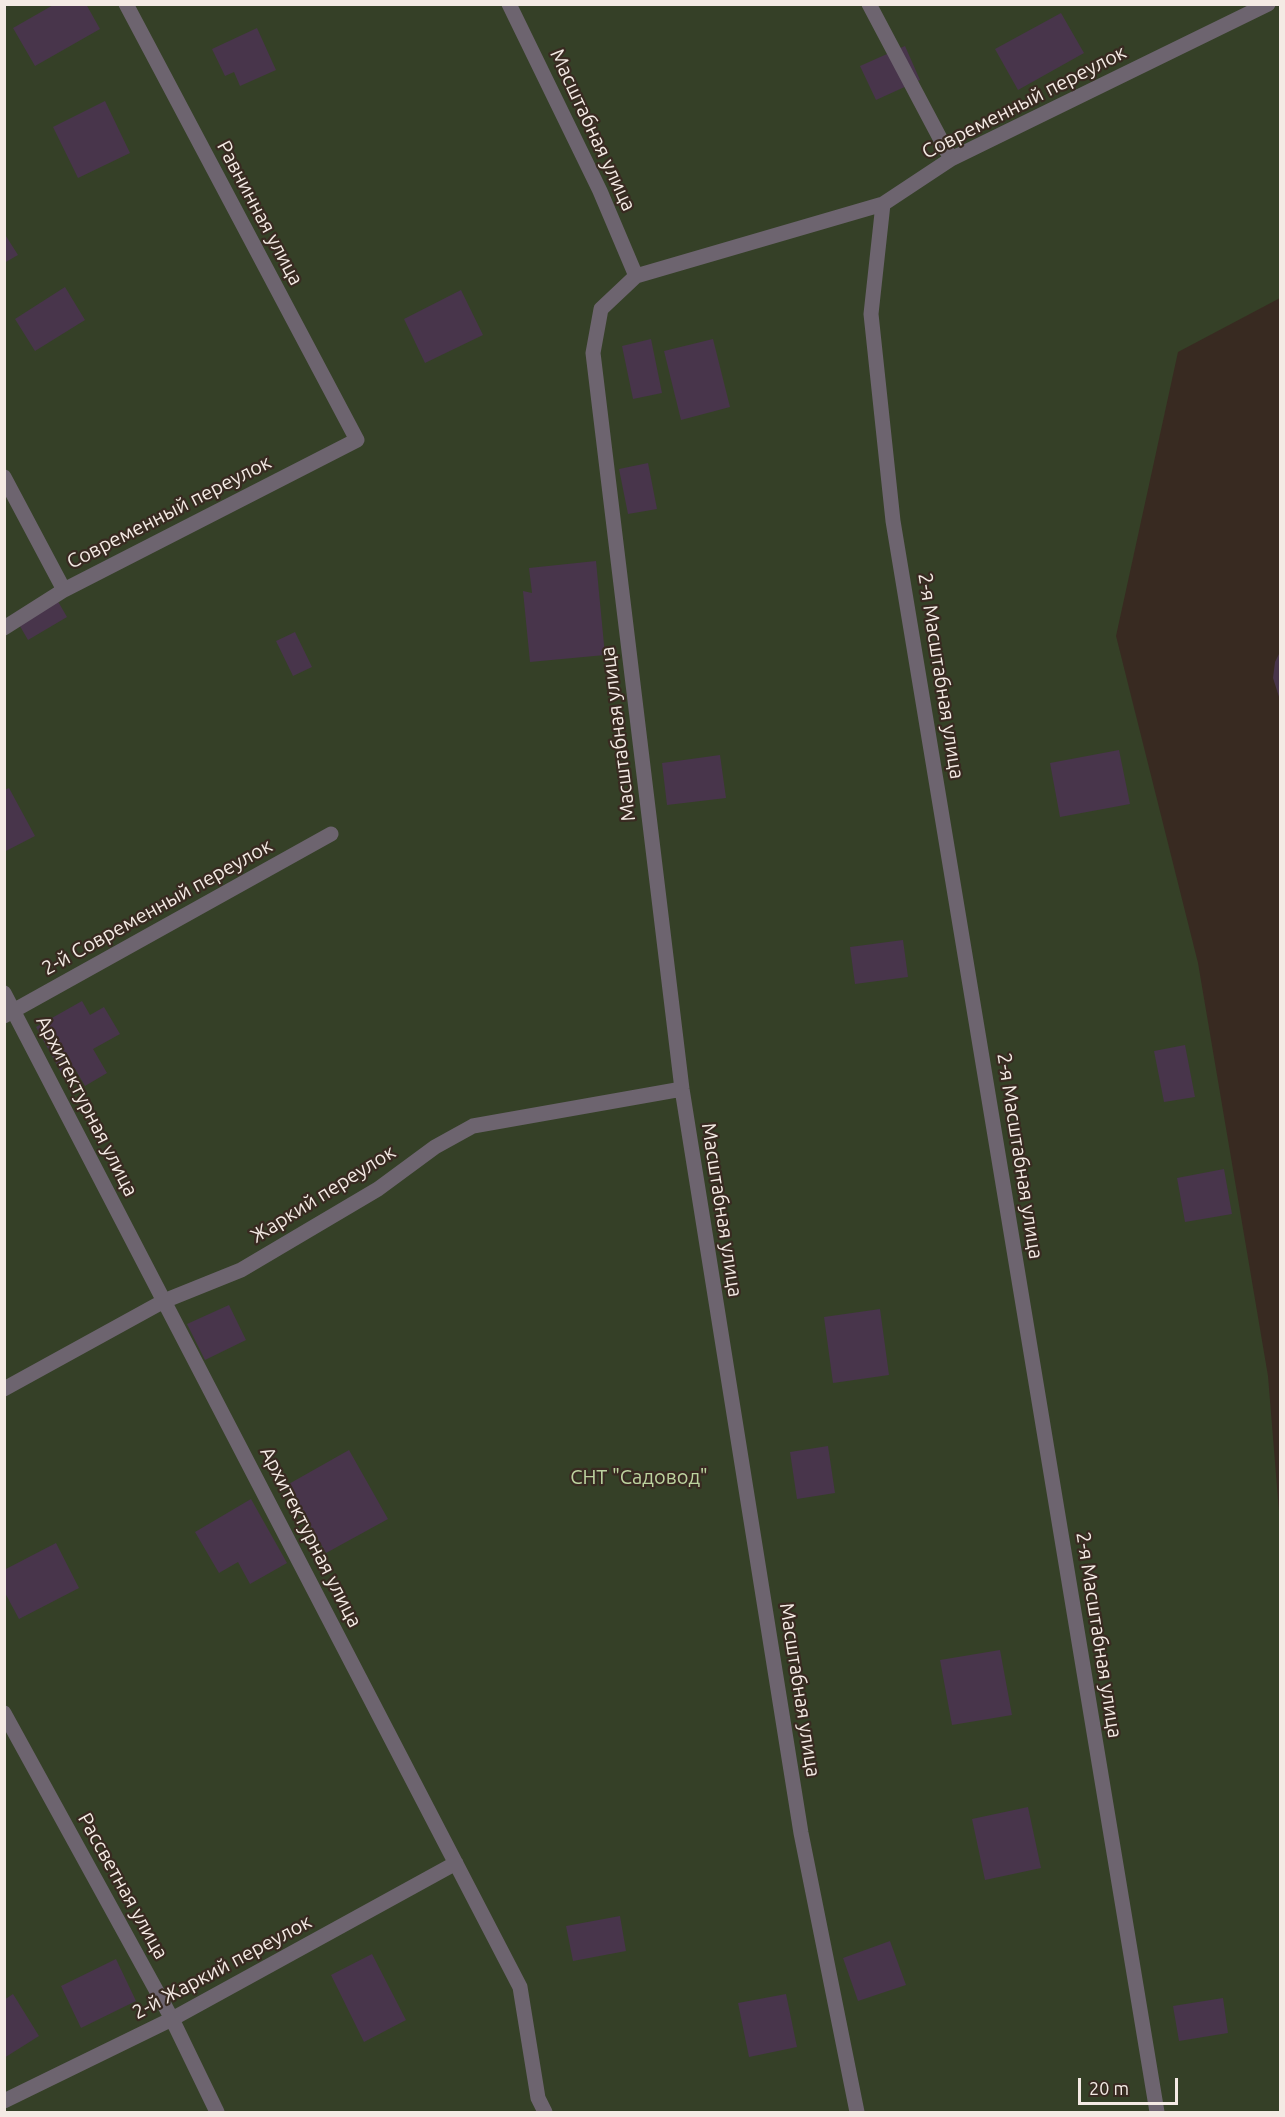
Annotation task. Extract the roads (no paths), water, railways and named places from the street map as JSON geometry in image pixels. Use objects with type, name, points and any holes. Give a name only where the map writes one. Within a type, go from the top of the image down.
[{"type":"lane","name":"Равнинная улица","points":[[126,4],[357,440]]},
{"type":"lane","name":"Масштабная улица","points":[[509,4],[600,191],[636,276]]},
{"type":"lane","points":[[869,4],[951,159]]},
{"type":"lane","name":"Современный переулок","points":[[601,309],[636,276],[883,204],[951,159],[1239,11],[1268,4]]},
{"type":"lane","name":"2-я Масштабная улица","points":[[883,204],[871,314],[894,521],[1157,2112]]},
{"type":"lane","name":"Масштабная улица","points":[[601,309],[593,353],[682,1089],[801,1833],[857,2112]]},
{"type":"lane","name":"Современный переулок","points":[[4,628],[64,590],[357,440]]},
{"type":"lane","points":[[4,477],[64,590]]},
{"type":"lane","name":"2-й Современный переулок","points":[[9,1014],[331,834]]},
{"type":"lane","name":"Архитектурная улица","points":[[4,993],[9,1014],[164,1301],[520,1987],[538,2098],[545,2112]]},
{"type":"lane","name":"Жаркий переулок","points":[[4,1389],[164,1301],[241,1270],[378,1189],[435,1147],[473,1126],[682,1089]]},
{"type":"lane","name":"Рассветная улица","points":[[4,1713],[172,2019],[217,2112]]},
{"type":"lane","name":"2-й Жаркий переулок","points":[[4,2101],[172,2019],[456,1863]]},
{"type":"park label","name":"СНТ \"Садовод\"","points":[[639,1477]]}]
